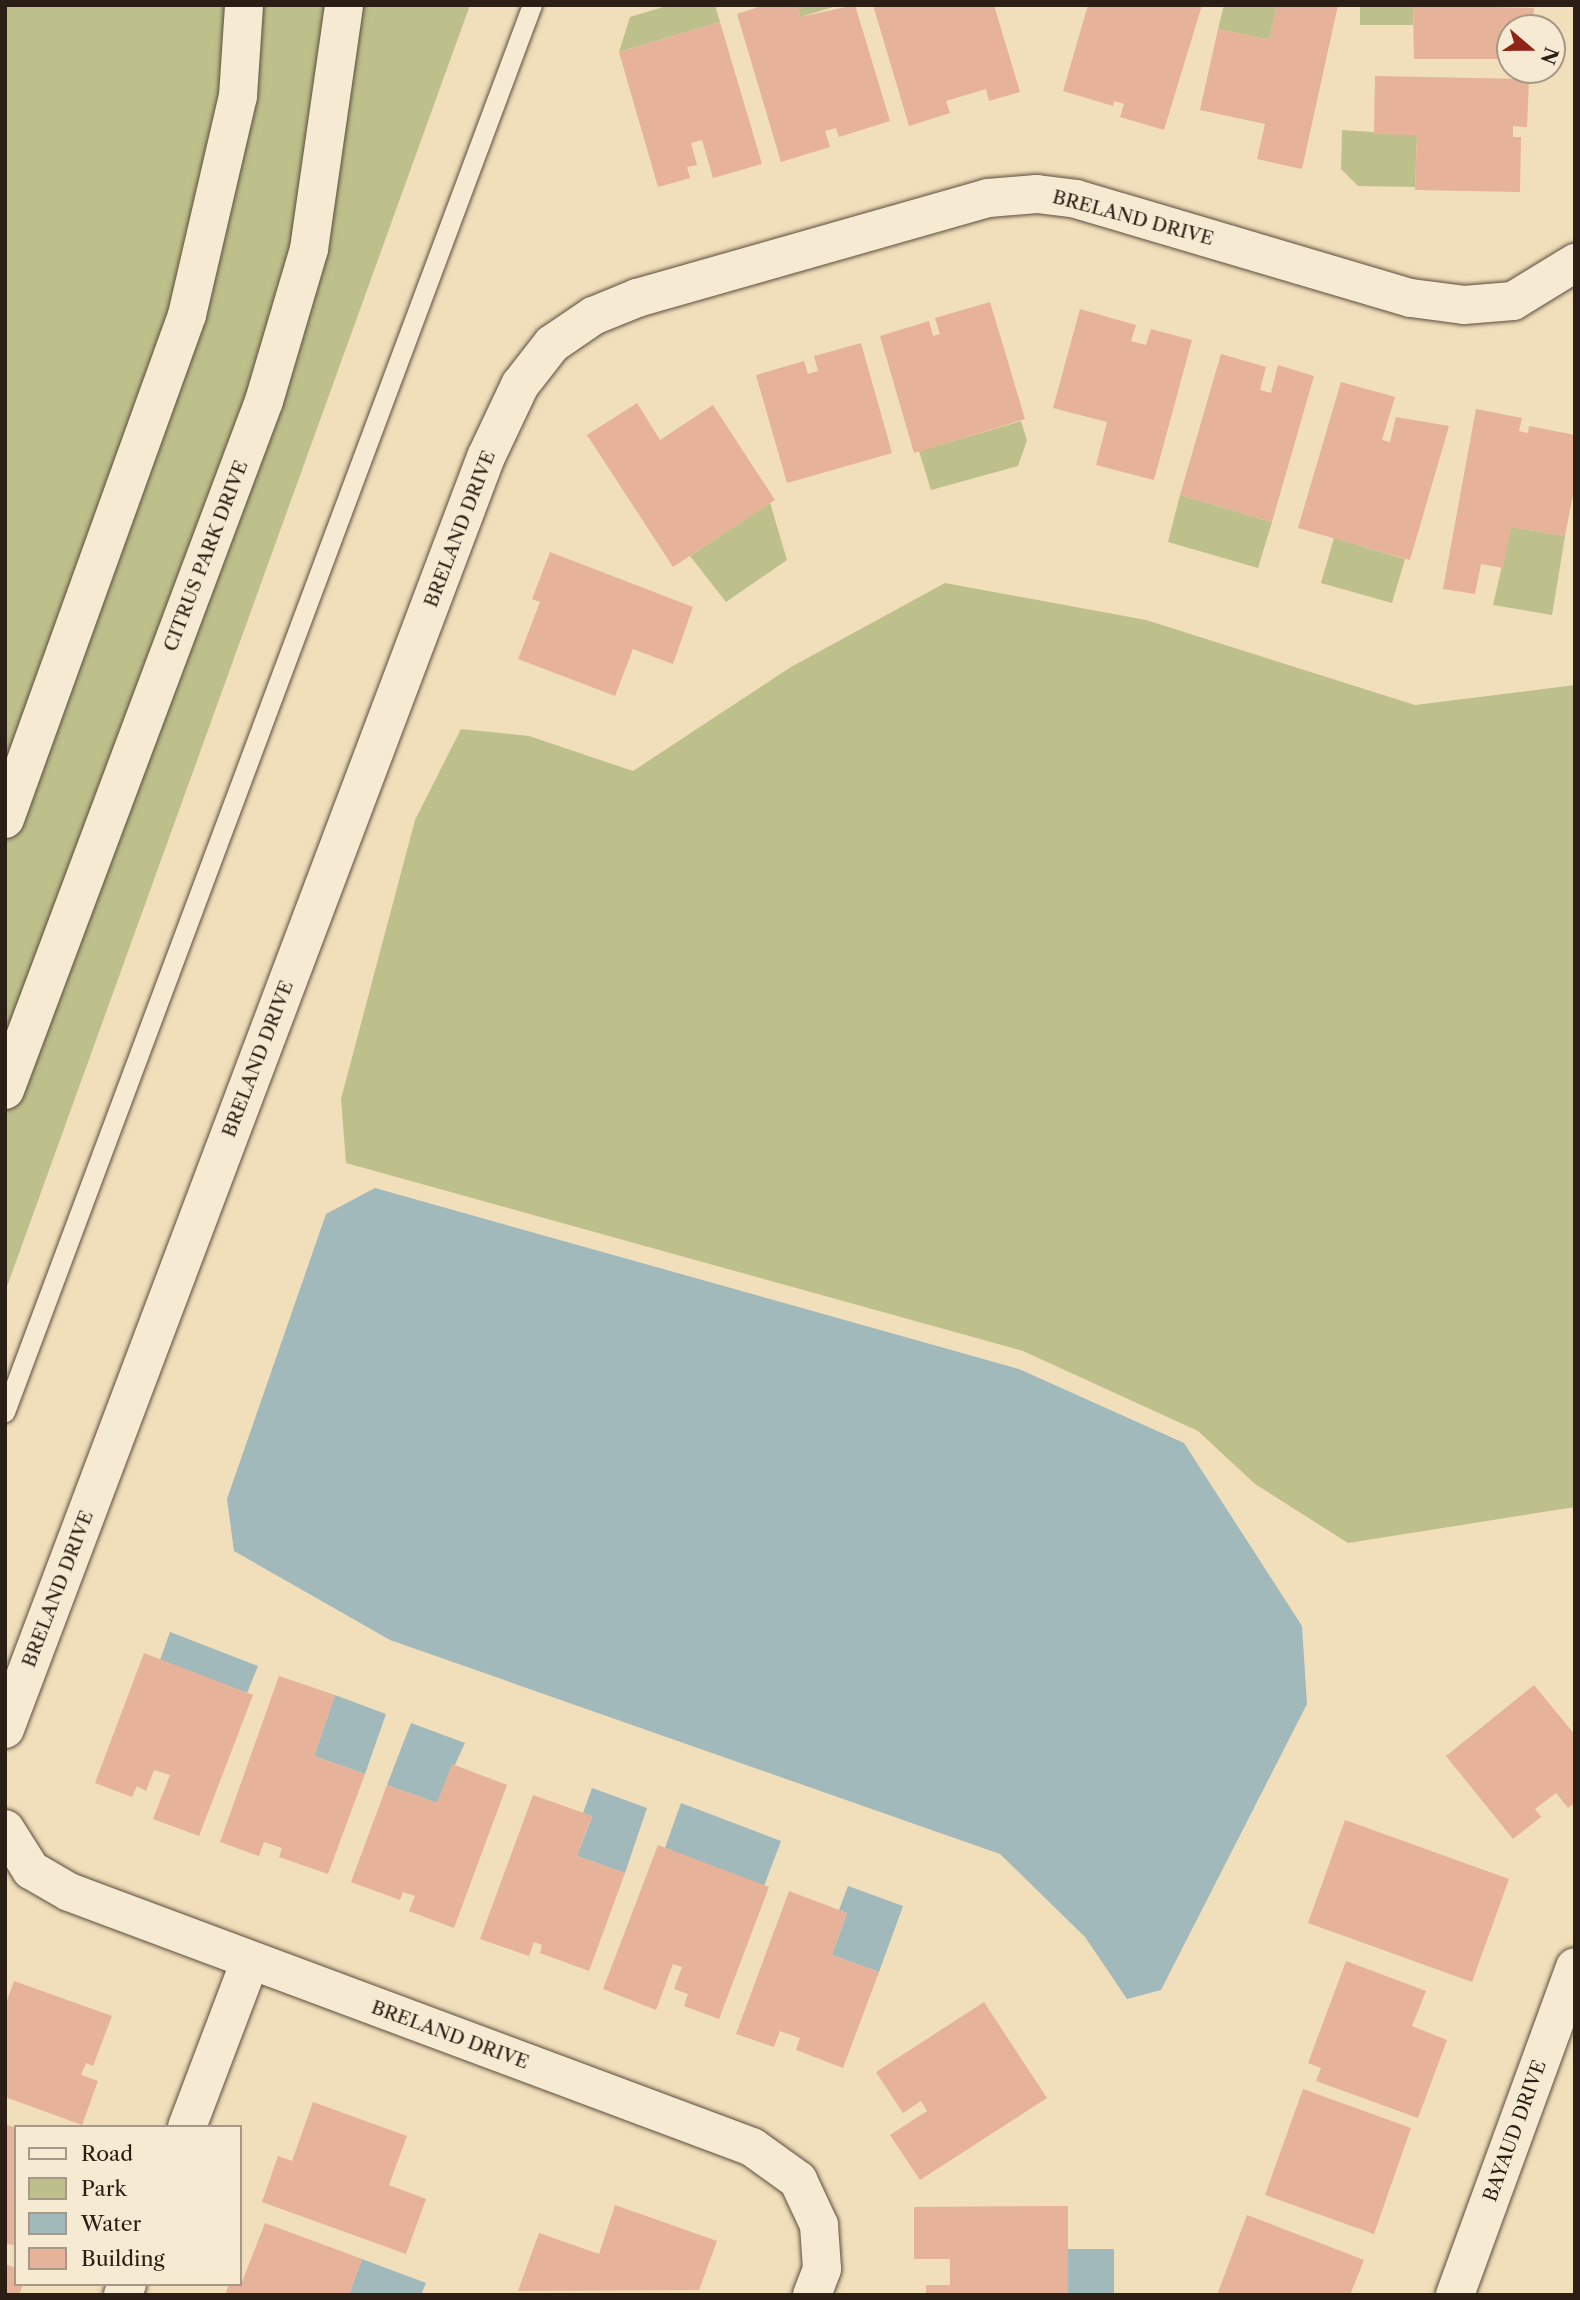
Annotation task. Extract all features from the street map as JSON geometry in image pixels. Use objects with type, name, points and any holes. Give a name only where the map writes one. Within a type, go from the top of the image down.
[{"type":"street","points":[[5,819],[187,316],[238,96],[244,5]]},
{"type":"street","name":"CITRUS PARK DRIVE","points":[[5,1090],[264,401],[309,249],[344,5]]},
{"type":"street","name":"BRELAND DRIVE","points":[[5,1730],[486,457],[520,385],[552,344],[593,316],[637,298],[988,198],[1037,194],[1076,199],[1411,298],[1464,305],[1513,300],[1575,263]]},
{"type":"street","name":"BRELAND DRIVE","points":[[5,1829],[31,1870],[69,1892],[752,2147],[798,2180],[819,2225],[822,2269],[812,2295]]},
{"type":"street","points":[[188,2125],[250,1961]]},
{"type":"street","name":"BAYAUD DRIVE","points":[[1454,2295],[1575,1967]]},
{"type":"lane","points":[[5,1412],[532,5]]},
{"type":"green space","points":[[5,5],[470,5],[5,1292]]},
{"type":"green space","points":[[670,5],[715,5],[720,22],[619,52],[630,17]]},
{"type":"green space","points":[[797,5],[840,5],[800,17]]},
{"type":"green space","points":[[1224,5],[1277,5],[1269,40],[1218,29]]},
{"type":"green space","points":[[1360,5],[1413,5],[1413,25],[1360,25]]},
{"type":"green space","points":[[1342,130],[1417,135],[1415,187],[1358,186],[1341,169]]},
{"type":"green space","points":[[1021,421],[1027,440],[1018,466],[931,490],[919,451]]},
{"type":"green space","points":[[1180,495],[1272,522],[1258,568],[1168,542]]},
{"type":"green space","points":[[770,503],[787,560],[726,602],[690,556]]},
{"type":"green space","points":[[1511,527],[1565,536],[1552,615],[1493,605]]},
{"type":"green space","points":[[1334,538],[1405,559],[1392,603],[1321,583]]},
{"type":"green space","points":[[945,583],[1146,620],[1415,705],[1575,685],[1575,1507],[1348,1543],[1255,1484],[1198,1431],[1023,1351],[346,1163],[341,1099],[415,820],[461,729],[529,736],[633,771],[791,667]]},
{"type":"water","points":[[375,1188],[1019,1369],[1184,1443],[1302,1626],[1307,1704],[1161,1990],[1127,1999],[1085,1937],[1000,1854],[390,1640],[234,1551],[227,1499],[326,1214]]},
{"type":"water","points":[[170,1632],[258,1666],[247,1693],[160,1660]]},
{"type":"water","points":[[335,1695],[386,1714],[365,1774],[314,1756]]},
{"type":"water","points":[[411,1723],[465,1743],[437,1803],[387,1785]]},
{"type":"water","points":[[592,1788],[647,1808],[625,1873],[577,1856],[592,1817],[583,1813]]},
{"type":"water","points":[[681,1803],[781,1841],[764,1886],[665,1848]]},
{"type":"water","points":[[848,1886],[903,1906],[879,1972],[832,1955],[847,1913],[839,1910]]},
{"type":"water","points":[[1067,2249],[1114,2249],[1114,2295],[1068,2295]]},
{"type":"water","points":[[362,2259],[426,2283],[421,2295],[349,2295]]},
{"type":"building","points":[[765,5],[797,5],[800,17],[855,5],[890,121],[839,137],[836,128],[825,131],[830,147],[781,162],[737,14]]},
{"type":"building","points":[[873,5],[994,5],[1020,92],[989,101],[986,89],[946,101],[950,113],[909,126]]},
{"type":"building","points":[[1088,5],[1202,5],[1164,130],[1120,117],[1124,104],[1114,101],[1113,106],[1063,91]]},
{"type":"building","points":[[1277,5],[1338,5],[1302,169],[1257,159],[1265,124],[1200,110],[1218,29],[1269,40]]},
{"type":"building","points":[[1413,5],[1534,8],[1534,14],[1496,14],[1496,59],[1414,59]]},
{"type":"building","points":[[720,22],[762,164],[713,178],[702,140],[691,143],[697,165],[687,167],[690,178],[658,187],[619,52]]},
{"type":"building","points":[[1375,76],[1496,78],[1496,84],[1529,84],[1527,127],[1513,126],[1513,137],[1521,137],[1520,192],[1415,190],[1417,135],[1374,134]]},
{"type":"building","points":[[990,302],[1025,419],[914,453],[880,336],[929,321],[933,336],[940,334],[935,318]]},
{"type":"building","points":[[1080,309],[1136,325],[1131,341],[1146,345],[1151,329],[1192,340],[1154,480],[1096,465],[1107,422],[1053,408]]},
{"type":"building","points":[[861,343],[892,453],[787,483],[756,375],[804,361],[808,374],[818,371],[814,356]]},
{"type":"building","points":[[1221,354],[1266,367],[1260,390],[1271,393],[1278,365],[1314,376],[1272,522],[1180,495]]},
{"type":"building","points":[[1341,382],[1395,397],[1382,440],[1390,442],[1396,417],[1449,426],[1410,560],[1298,528]]},
{"type":"building","points":[[637,403],[660,440],[713,405],[775,500],[673,567],[587,435]]},
{"type":"building","points":[[1476,409],[1522,418],[1519,431],[1528,433],[1529,426],[1575,435],[1575,484],[1565,536],[1511,527],[1503,568],[1481,564],[1475,594],[1443,589]]},
{"type":"building","points":[[550,552],[693,607],[673,664],[633,649],[615,696],[518,659],[540,602],[532,599]]},
{"type":"building","points":[[144,1653],[253,1695],[199,1836],[153,1819],[170,1775],[154,1770],[146,1791],[137,1786],[132,1797],[95,1783]]},
{"type":"building","points":[[279,1676],[335,1695],[314,1756],[365,1774],[328,1874],[279,1857],[282,1848],[264,1842],[259,1856],[220,1842]]},
{"type":"building","points":[[1534,1685],[1575,1735],[1575,1803],[1568,1808],[1556,1793],[1535,1809],[1541,1817],[1513,1839],[1446,1756]]},
{"type":"building","points":[[452,1764],[507,1785],[454,1928],[409,1911],[415,1896],[403,1892],[400,1900],[351,1882],[387,1785],[437,1803]]},
{"type":"building","points":[[533,1795],[592,1816],[577,1856],[625,1873],[589,1971],[540,1953],[542,1945],[534,1942],[529,1956],[480,1939]]},
{"type":"building","points":[[1345,1820],[1509,1879],[1472,1982],[1308,1923]]},
{"type":"building","points":[[658,1845],[769,1887],[719,2019],[684,2006],[688,1994],[674,1989],[682,1967],[673,1964],[656,2010],[603,1989]]},
{"type":"building","points":[[789,1891],[847,1913],[832,1955],[879,1972],[843,2068],[796,2050],[800,2038],[780,2031],[774,2047],[736,2034]]},
{"type":"building","points":[[1346,1961],[1426,1991],[1412,2026],[1447,2040],[1418,2118],[1316,2081],[1321,2068],[1308,2063]]},
{"type":"building","points":[[14,1981],[112,2016],[93,2066],[86,2063],[81,2075],[98,2081],[82,2125],[5,2097],[5,2006]]},
{"type":"building","points":[[984,2002],[1047,2098],[920,2180],[890,2135],[927,2111],[921,2101],[903,2113],[876,2072]]},
{"type":"building","points":[[1303,2089],[1411,2128],[1374,2234],[1265,2195]]},
{"type":"building","points":[[313,2102],[407,2136],[389,2185],[426,2199],[406,2254],[262,2202],[278,2156],[292,2161]]},
{"type":"building","points":[[5,2124],[14,2127],[14,2245],[5,2243]]},
{"type":"building","points":[[615,2205],[717,2241],[699,2290],[518,2291],[539,2233],[599,2254]]},
{"type":"building","points":[[1068,2206],[1068,2295],[926,2295],[926,2285],[950,2285],[950,2259],[914,2259],[914,2207]]},
{"type":"building","points":[[1247,2215],[1364,2260],[1350,2295],[1217,2295]]},
{"type":"building","points":[[265,2223],[362,2259],[349,2295],[225,2295],[228,2286],[242,2286]]},
{"type":"building","points":[[5,2264],[14,2267],[14,2286],[22,2286],[19,2295],[5,2295]]}]
